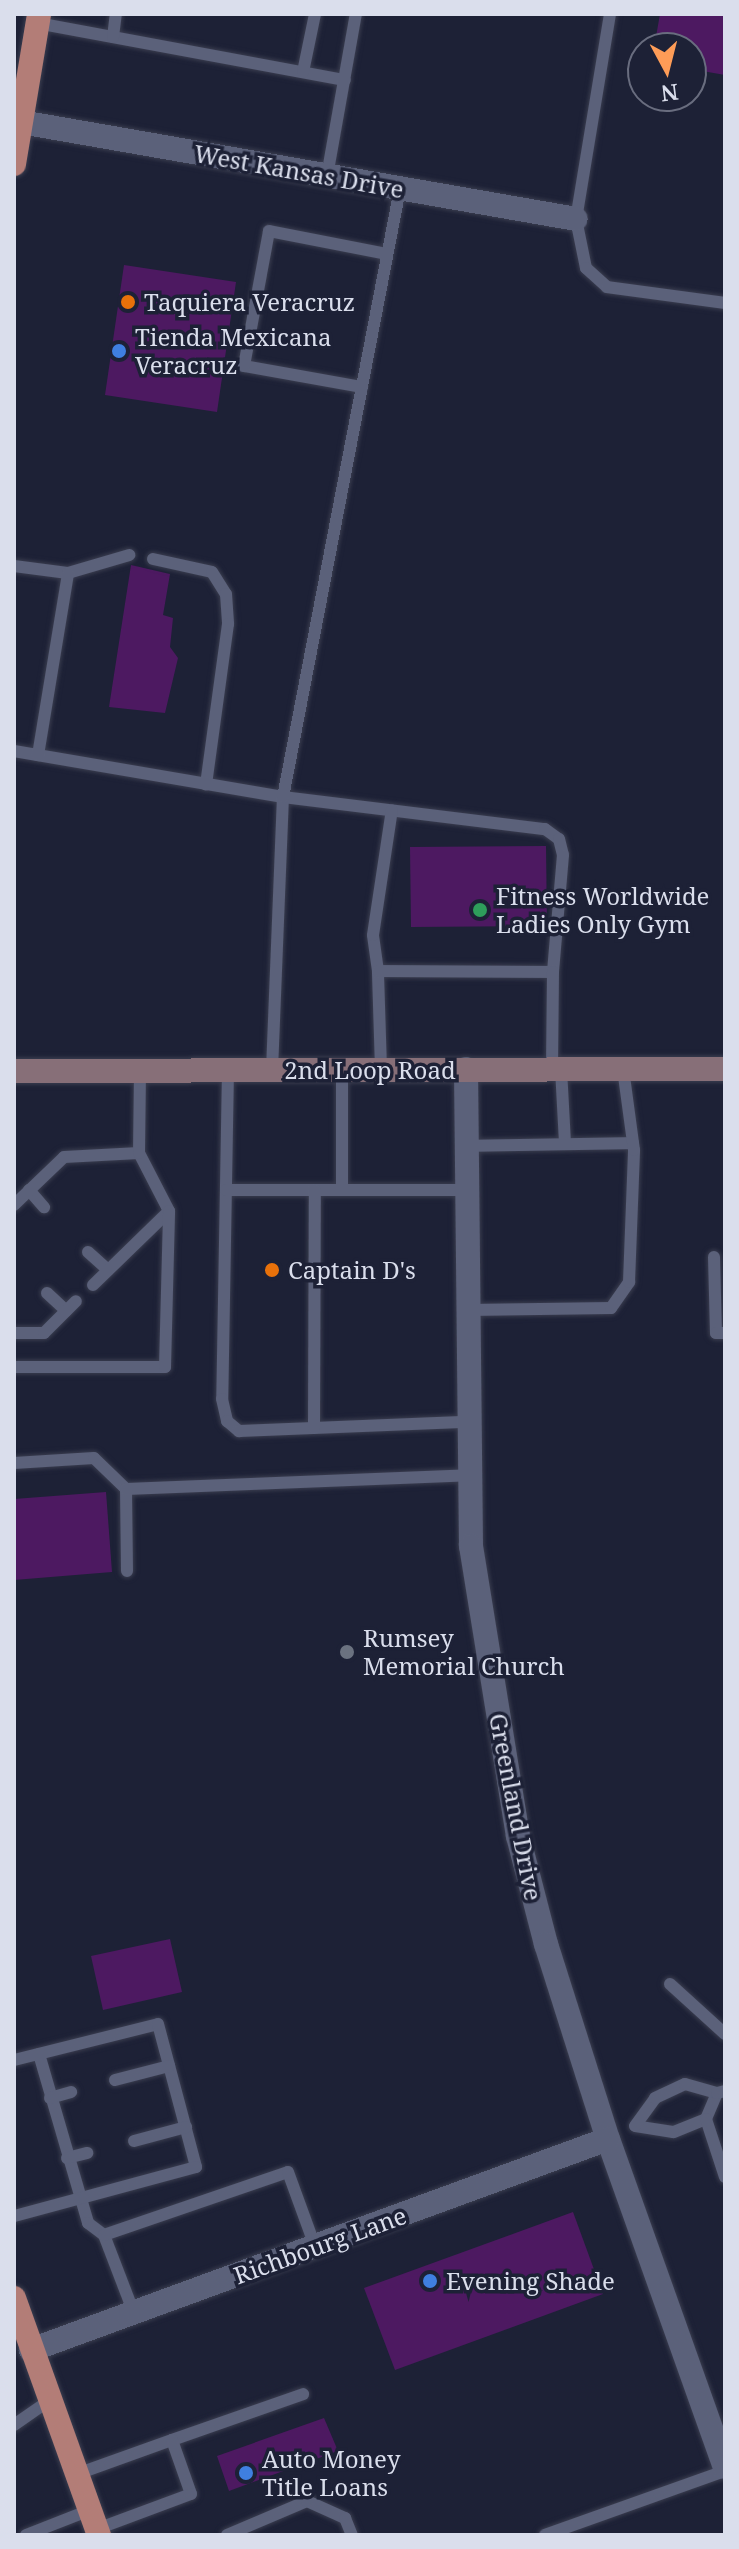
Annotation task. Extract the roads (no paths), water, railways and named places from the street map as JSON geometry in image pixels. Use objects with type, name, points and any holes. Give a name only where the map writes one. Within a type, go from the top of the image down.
[{"type":"main road","points":[[14,164],[18,121],[38,18]]},
{"type":"main road","name":"2nd Loop Road","points":[[14,1071],[725,1069]]},
{"type":"main road","points":[[14,2298],[95,2525]]},
{"type":"street","name":"West Kansas Drive","points":[[18,121],[576,219]]},
{"type":"street","name":"Greenland Drive","points":[[466,1069],[471,1546],[518,1836],[546,1944],[608,2139],[725,2469]]},
{"type":"street","name":"Richbourg Lane","points":[[31,2350],[608,2139]]},
{"type":"lane","points":[[113,37],[116,14]]},
{"type":"lane","points":[[303,72],[315,14]]},
{"type":"lane","points":[[327,176],[356,14]]},
{"type":"lane","points":[[610,14],[576,219],[586,268],[607,287],[725,303]]},
{"type":"lane","points":[[38,18],[113,37],[345,80]]},
{"type":"lane","points":[[272,1070],[283,797],[400,189]]},
{"type":"lane","points":[[362,387],[244,366],[269,231],[387,254]]},
{"type":"lane","points":[[14,566],[68,573],[129,555]]},
{"type":"lane","points":[[153,559],[212,572],[226,594],[228,624],[206,784]]},
{"type":"lane","points":[[38,755],[68,573]]},
{"type":"lane","points":[[14,751],[283,797],[545,829],[559,839],[563,855],[553,972],[557,1069],[565,1144]]},
{"type":"lane","points":[[381,1069],[378,971],[373,935],[392,810]]},
{"type":"lane","points":[[378,971],[553,972]]},
{"type":"lane","points":[[468,1310],[611,1308],[629,1282],[633,1143],[623,1069]]},
{"type":"lane","points":[[14,1367],[165,1367],[169,1211],[139,1153],[140,1070]]},
{"type":"lane","points":[[228,1070],[222,1399],[227,1421],[239,1431],[468,1422]]},
{"type":"lane","points":[[342,1070],[342,1190]]},
{"type":"lane","points":[[465,1146],[633,1143]]},
{"type":"lane","points":[[14,1205],[64,1157],[139,1153]]},
{"type":"lane","points":[[29,1190],[44,1207]]},
{"type":"lane","points":[[226,1190],[466,1190]]},
{"type":"lane","points":[[314,1428],[315,1190]]},
{"type":"lane","points":[[93,1285],[169,1211]]},
{"type":"lane","points":[[88,1252],[108,1270]]},
{"type":"lane","points":[[714,1257],[716,1333],[725,1333]]},
{"type":"lane","points":[[47,1293],[66,1311]]},
{"type":"lane","points":[[14,1333],[44,1333],[76,1301]]},
{"type":"lane","points":[[14,1463],[94,1458],[126,1489],[127,1571]]},
{"type":"lane","points":[[126,1489],[469,1475]]},
{"type":"lane","points":[[670,1984],[725,2034]]},
{"type":"lane","points":[[14,2060],[158,2024],[196,2167],[14,2216]]},
{"type":"lane","points":[[39,2054],[88,2223],[104,2235],[134,2313]]},
{"type":"lane","points":[[115,2080],[169,2066]]},
{"type":"lane","points":[[608,2139],[635,2126],[655,2098],[685,2084],[721,2092],[706,2119],[673,2132],[635,2126]]},
{"type":"lane","points":[[50,2098],[71,2092]]},
{"type":"lane","points":[[706,2119],[725,2177]]},
{"type":"lane","points":[[134,2141],[186,2127]]},
{"type":"lane","points":[[67,2158],[87,2153]]},
{"type":"lane","points":[[104,2235],[288,2172],[315,2246]]},
{"type":"lane","points":[[77,2474],[303,2394]]},
{"type":"lane","points":[[14,2425],[50,2400]]},
{"type":"lane","points":[[26,2535],[95,2525],[191,2494],[172,2440]]},
{"type":"lane","points":[[545,2535],[725,2469]]},
{"type":"lane","points":[[227,2535],[307,2501],[345,2518],[352,2535]]},
{"type":"place","name":"Taquiera Veracruz","points":[[128,302]]},
{"type":"place","name":"Tienda Mexicana Veracruz","points":[[119,351]]},
{"type":"place","name":"Fitness Worldwide Ladies Only Gym","points":[[480,910]]},
{"type":"place","name":"Captain D's","points":[[272,1270]]},
{"type":"place","name":"Rumsey Memorial Church","points":[[347,1652]]},
{"type":"place","name":"Evening Shade","points":[[430,2281]]},
{"type":"place","name":"Auto Money Title Loans","points":[[246,2473]]}]
